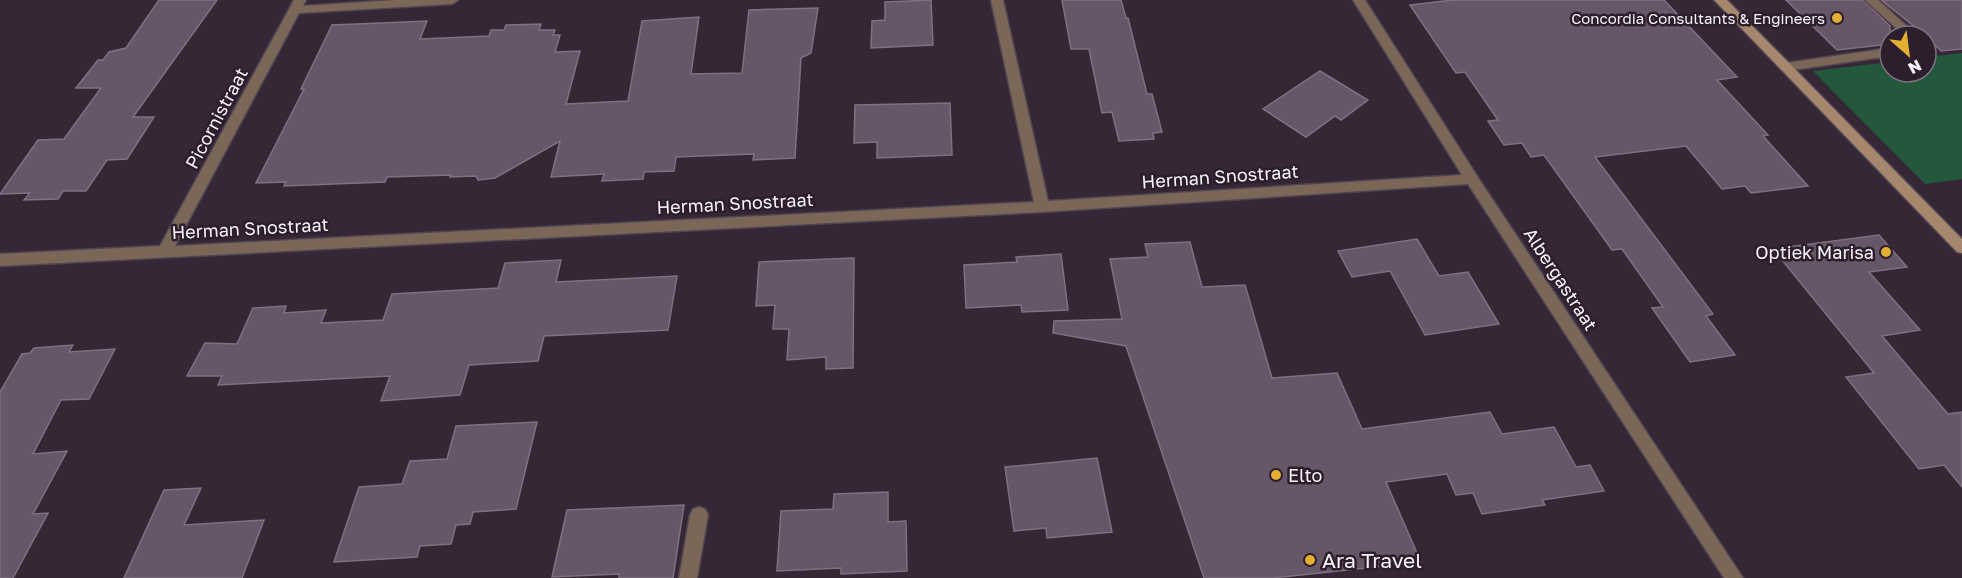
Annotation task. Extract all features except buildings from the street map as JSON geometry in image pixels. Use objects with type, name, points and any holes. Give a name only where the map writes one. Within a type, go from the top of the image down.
[{"type":"street","points":[[297,5],[452,0]]},
{"type":"street","points":[[997,0],[1041,207]]},
{"type":"street","name":"Albergastraat","points":[[1359,0],[1472,179],[1734,578]]},
{"type":"street","points":[[1720,0],[1962,249]]},
{"type":"street","points":[[1871,0],[1898,24]]},
{"type":"street","name":"Picornistraat","points":[[164,252],[297,5]]},
{"type":"street","points":[[1786,67],[1878,54]]},
{"type":"street","name":"Herman Snostraat","points":[[0,260],[1041,207],[1472,179]]},
{"type":"street","points":[[688,578],[699,515]]},
{"type":"green space","points":[[1962,53],[1962,179],[1925,184],[1813,71],[1878,63],[1878,84],[1938,84],[1938,56]]},
{"type":"place","name":"Concordia Consultants & Engineers","points":[[1837,18]]},
{"type":"place","name":"Optiek Marisa","points":[[1886,252]]},
{"type":"place","name":"Elto","points":[[1276,475]]},
{"type":"place","name":"Ara Travel","points":[[1310,560]]}]
